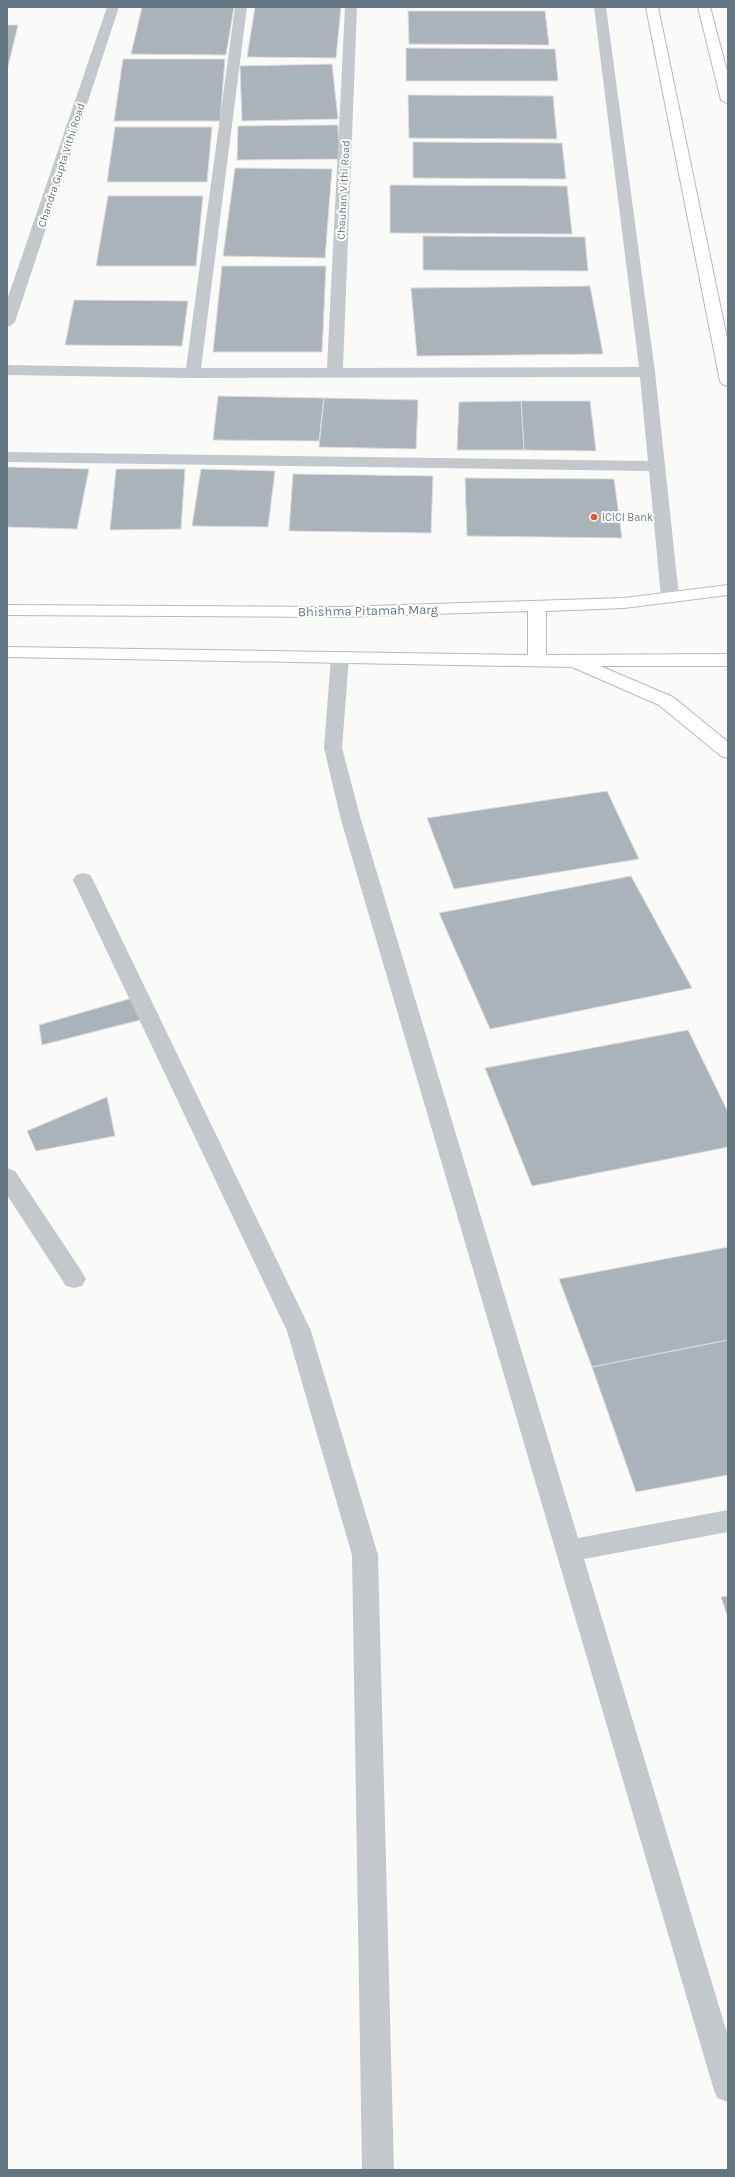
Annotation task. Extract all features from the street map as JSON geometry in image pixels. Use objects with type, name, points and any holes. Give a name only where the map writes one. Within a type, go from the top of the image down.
[{"type":"main road","points":[[652,7],[725,356],[728,381]]},
{"type":"main road","points":[[704,7],[728,100]]},
{"type":"main road","name":"Bhishma Pitamah Marg","points":[[7,610],[340,612],[624,603],[728,590]]},
{"type":"main road","points":[[537,606],[537,660]]},
{"type":"main road","points":[[7,652],[572,661],[728,660]]},
{"type":"main road","points":[[572,661],[666,701],[728,752]]},
{"type":"street","name":"Chandra Gupta Vithi Road","points":[[7,322],[11,302],[113,7]]},
{"type":"street","points":[[193,373],[241,7]]},
{"type":"street","name":"Chauhan Vithi Road","points":[[335,373],[351,7]]},
{"type":"street","points":[[600,7],[647,372],[670,597]]},
{"type":"street","points":[[7,370],[193,373],[647,372]]},
{"type":"street","points":[[7,457],[611,464],[656,466]]},
{"type":"street","points":[[340,657],[333,748],[351,820],[728,2087]]},
{"type":"street","points":[[83,880],[299,1331],[365,1555],[378,2170]]},
{"type":"street","points":[[7,1178],[74,1279]]},
{"type":"street","points":[[569,1551],[728,1521]]},
{"type":"building","points":[[142,7],[234,7],[226,55],[131,54]]},
{"type":"building","points":[[255,7],[341,7],[336,58],[247,57]]},
{"type":"building","points":[[408,11],[545,11],[549,45],[409,44]]},
{"type":"building","points":[[7,25],[18,25],[7,71]]},
{"type":"building","points":[[406,48],[555,49],[558,81],[406,81]]},
{"type":"building","points":[[123,59],[225,59],[220,121],[114,121]]},
{"type":"building","points":[[332,64],[338,119],[242,121],[240,66]]},
{"type":"building","points":[[408,95],[553,96],[557,139],[409,138]]},
{"type":"building","points":[[338,125],[339,159],[237,160],[238,126]]},
{"type":"building","points":[[115,127],[212,127],[207,182],[107,182]]},
{"type":"building","points":[[413,142],[562,143],[566,179],[413,178]]},
{"type":"building","points":[[235,168],[332,169],[325,258],[223,256]]},
{"type":"building","points":[[390,185],[567,186],[572,234],[390,233]]},
{"type":"building","points":[[108,196],[203,196],[196,266],[96,266]]},
{"type":"building","points":[[423,236],[585,237],[588,271],[423,270]]},
{"type":"building","points":[[222,266],[326,266],[322,352],[213,352]]},
{"type":"building","points":[[590,286],[603,354],[417,356],[411,288]]},
{"type":"building","points":[[74,300],[188,301],[182,346],[65,345]]},
{"type":"building","points":[[218,396],[324,398],[319,441],[213,440]]},
{"type":"building","points":[[324,398],[418,400],[416,449],[319,447]]},
{"type":"building","points":[[521,401],[590,401],[596,451],[524,450]]},
{"type":"building","points":[[521,401],[524,450],[457,450],[459,402]]},
{"type":"building","points":[[7,467],[89,469],[77,529],[7,527]]},
{"type":"building","points":[[116,469],[185,469],[181,529],[110,530]]},
{"type":"building","points":[[201,469],[275,471],[268,527],[192,526]]},
{"type":"building","points":[[293,474],[433,476],[431,533],[289,531]]},
{"type":"building","points":[[465,478],[614,479],[622,538],[467,536]]},
{"type":"building","points":[[607,791],[639,859],[454,889],[427,818]]},
{"type":"building","points":[[631,876],[692,988],[490,1029],[439,913]]},
{"type":"building","points":[[139,996],[144,1019],[42,1045],[39,1025]]},
{"type":"building","points":[[688,1030],[728,1112],[728,1147],[532,1186],[485,1068]]},
{"type":"building","points":[[107,1097],[115,1136],[36,1151],[27,1131]]},
{"type":"building","points":[[728,1247],[728,1340],[592,1367],[559,1279]]},
{"type":"building","points":[[728,1340],[728,1475],[636,1492],[592,1367]]},
{"type":"building","points":[[728,1596],[728,1618],[721,1597]]},
{"type":"place","name":"ICICI Bank","points":[[594,517]]}]
